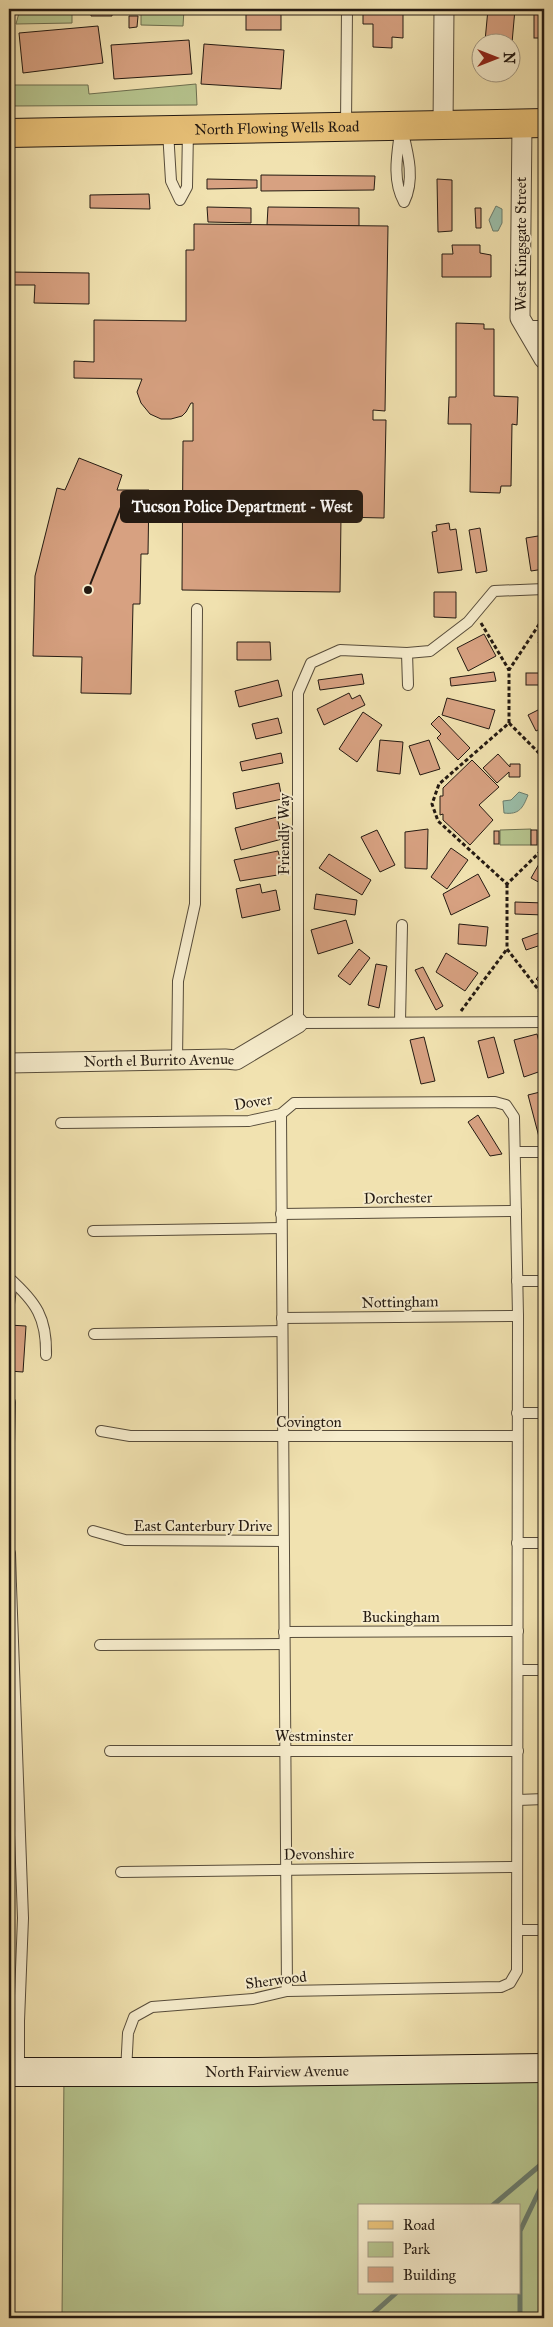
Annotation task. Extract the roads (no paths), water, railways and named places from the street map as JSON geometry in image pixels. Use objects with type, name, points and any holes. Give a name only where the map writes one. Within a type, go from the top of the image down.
[{"type":"main road","name":"North Flowing Wells Road","points":[[9,132],[533,123]]},
{"type":"street","points":[[443,126],[444,9]]},
{"type":"street","name":"West Kingsgate Street","points":[[533,123],[520,318],[544,359]]},
{"type":"street","name":"North el Burrito Avenue","points":[[9,1063],[236,1060],[298,1023]]},
{"type":"street","name":"North Fairview Avenue","points":[[14,2072],[544,2068]]},
{"type":"lane","points":[[346,126],[347,9]]},
{"type":"lane","points":[[401,126],[409,163],[409,191],[404,202],[397,186],[401,126]]},
{"type":"lane","points":[[178,130],[187,187],[180,200],[171,181],[178,130]]},
{"type":"lane","points":[[525,326],[544,326]]},
{"type":"lane","name":"Friendly Way","points":[[298,1023],[298,693],[312,663],[340,650],[430,651],[468,622],[474,612],[494,591],[544,589]]},
{"type":"lane","points":[[177,1061],[178,981],[195,904],[197,609]]},
{"type":"lane","points":[[407,652],[408,684]]},
{"type":"lane","points":[[400,1022],[402,925]]},
{"type":"lane","points":[[298,1023],[544,1022]]},
{"type":"lane","name":"Dover","points":[[61,1123],[250,1121],[281,1114],[294,1103],[496,1102],[506,1105],[514,1117],[515,1152]]},
{"type":"lane","points":[[281,1114],[286,1991]]},
{"type":"lane","points":[[544,1152],[515,1152],[518,1316],[518,1930],[544,1930]]},
{"type":"lane","name":"Dorchester","points":[[281,1214],[516,1211]]},
{"type":"lane","points":[[93,1231],[281,1228]]},
{"type":"lane","points":[[9,1304],[11,1280]]},
{"type":"lane","points":[[11,1280],[27,1294],[41,1316],[46,1335],[46,1355]]},
{"type":"lane","points":[[517,1281],[544,1280]]},
{"type":"lane","name":"Nottingham","points":[[282,1318],[518,1316]]},
{"type":"lane","points":[[94,1334],[282,1331]]},
{"type":"lane","points":[[9,1402],[9,1443]]},
{"type":"lane","points":[[517,1414],[544,1413]]},
{"type":"lane","name":"Covington","points":[[101,1431],[130,1436],[517,1436]]},
{"type":"lane","name":"East Canterbury Drive","points":[[93,1531],[125,1540],[283,1541]]},
{"type":"lane","points":[[517,1543],[544,1543]]},
{"type":"lane","points":[[9,1552],[23,1918],[14,2021],[14,2072]]},
{"type":"lane","name":"Buckingham","points":[[284,1632],[518,1632]]},
{"type":"lane","points":[[100,1645],[284,1644]]},
{"type":"lane","points":[[518,1670],[544,1670]]},
{"type":"lane","name":"Westminster","points":[[110,1751],[518,1751]]},
{"type":"lane","points":[[518,1800],[544,1799]]},
{"type":"lane","name":"Devonshire","points":[[121,1872],[517,1866]]},
{"type":"lane","name":"Sherwood","points":[[126,2072],[128,2032],[134,2017],[152,2007],[253,1999],[286,1991],[501,1987],[510,1983],[517,1971],[518,1930]]},
{"type":"waterway","points":[[494,2204],[544,2162]]},
{"type":"waterway","points":[[520,2318],[520,2231],[544,2181]]},
{"type":"waterway","points":[[368,2318],[395,2294]]},
{"type":"place","name":"Tucson Police Department - West","points":[[88,590]]}]
